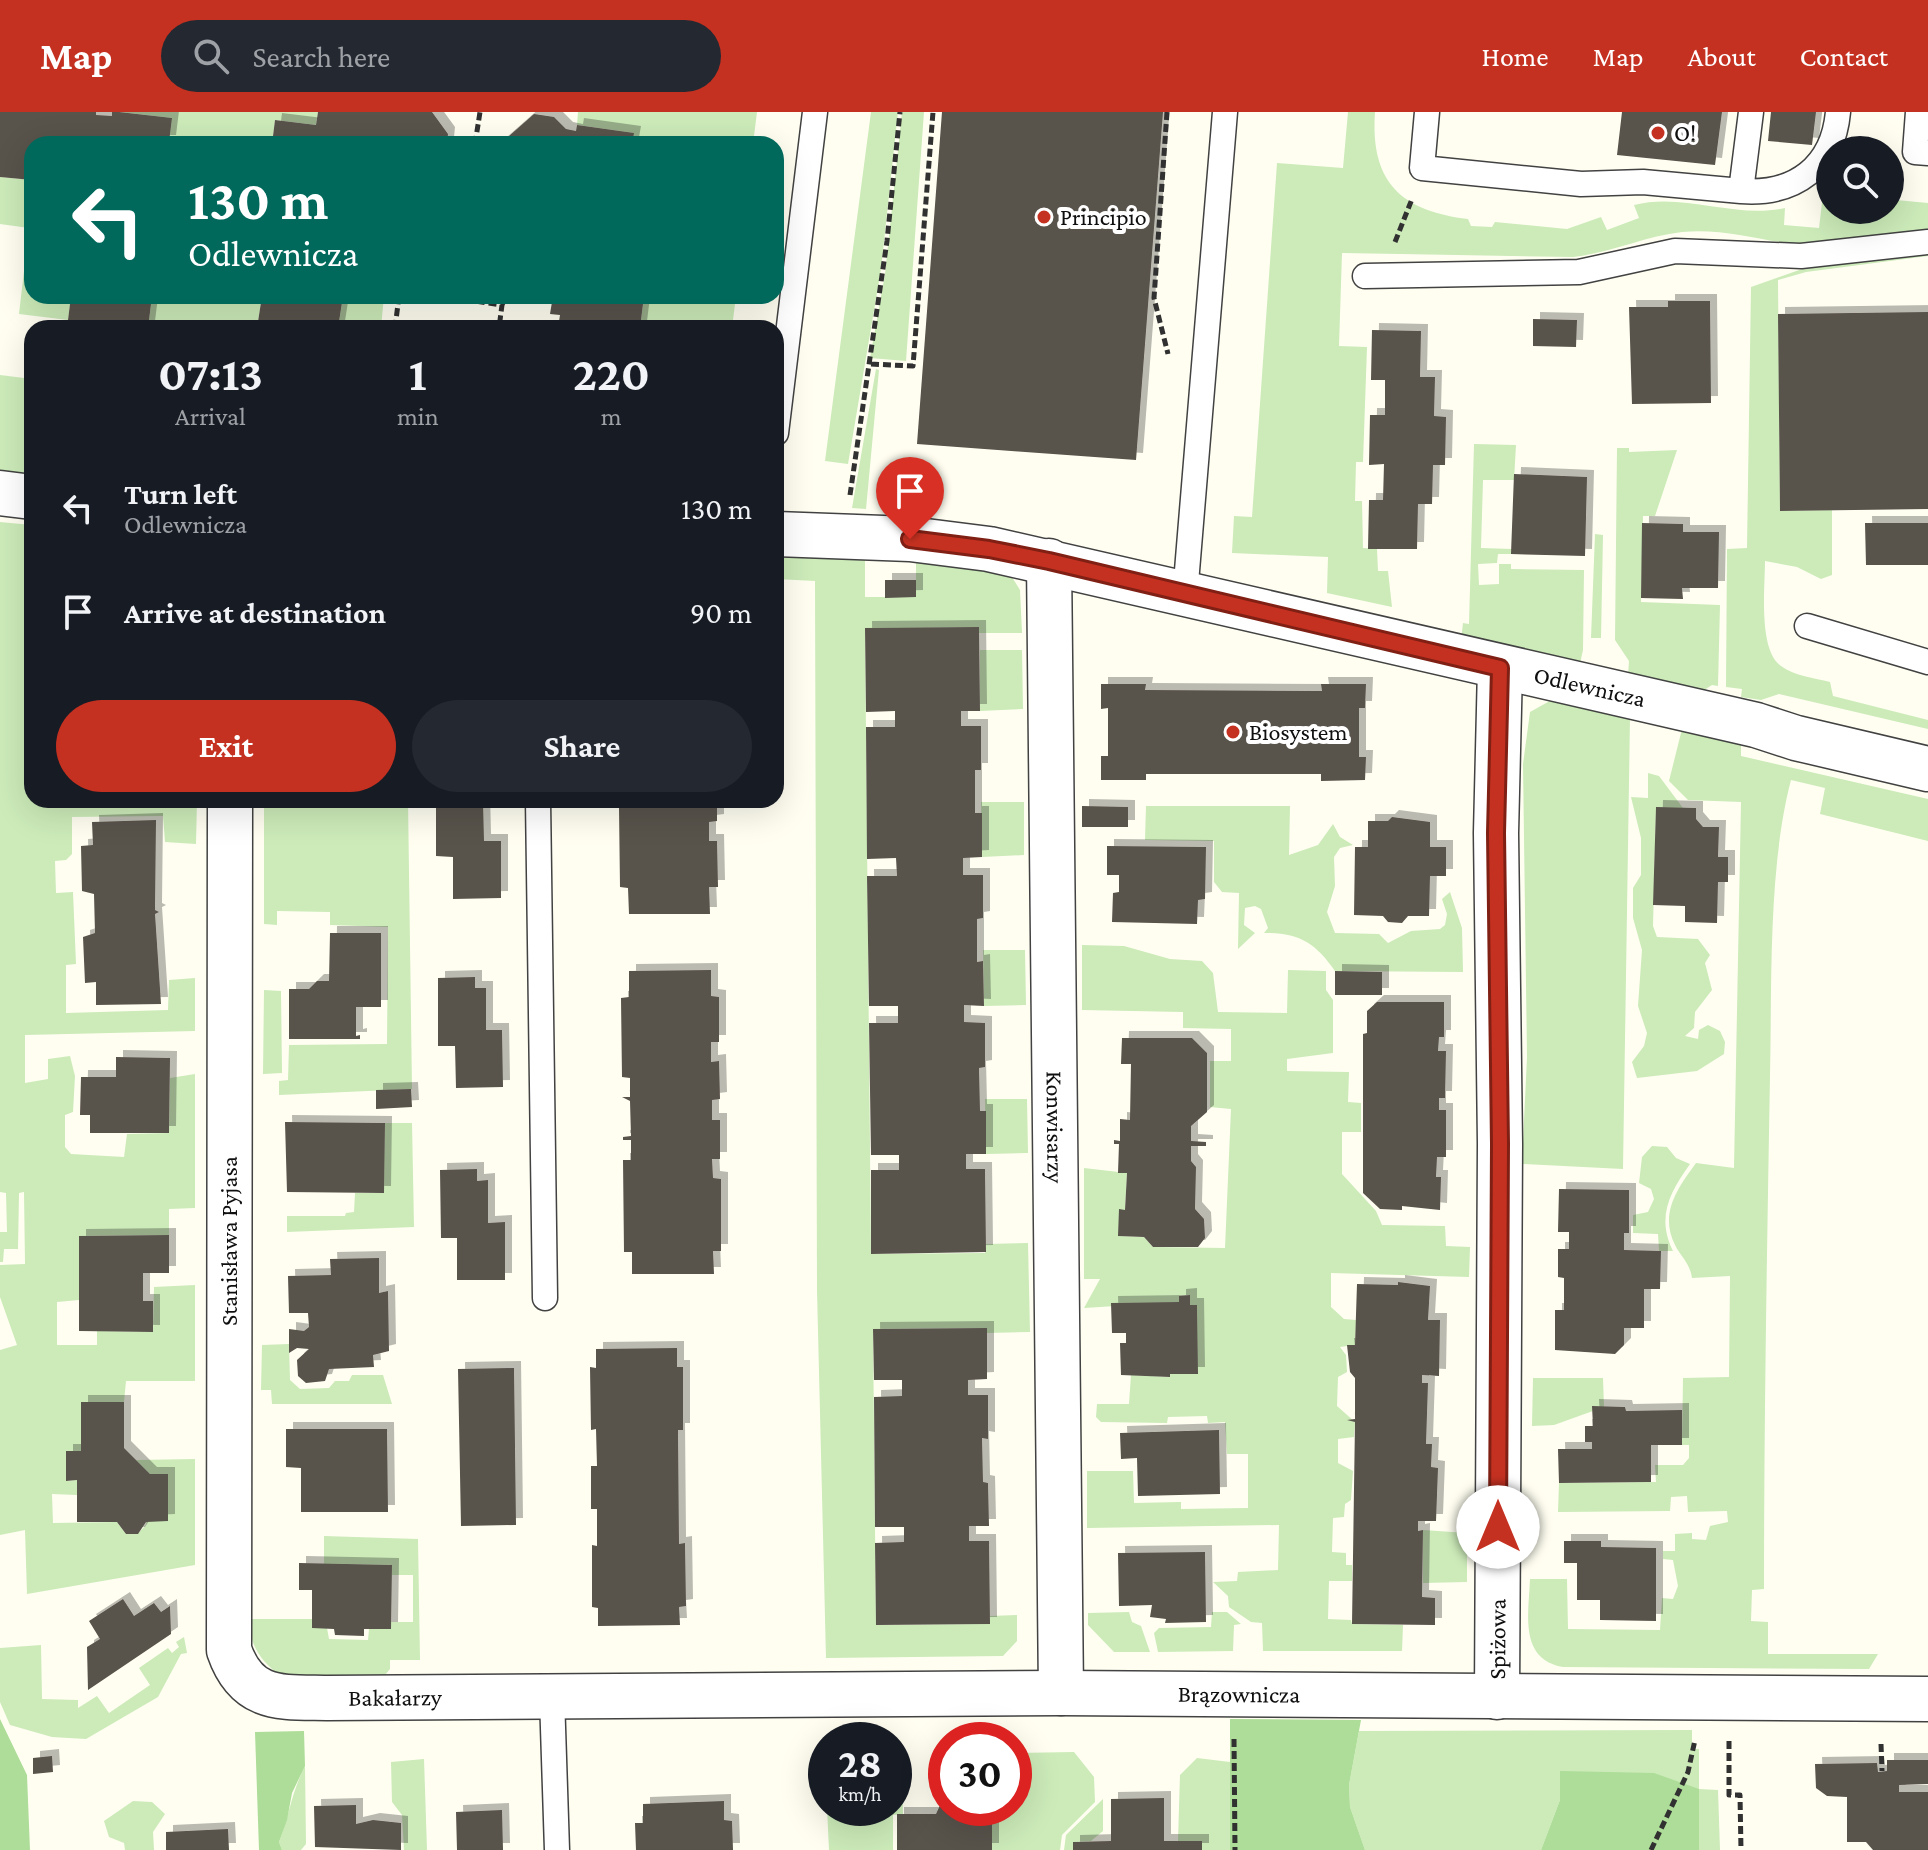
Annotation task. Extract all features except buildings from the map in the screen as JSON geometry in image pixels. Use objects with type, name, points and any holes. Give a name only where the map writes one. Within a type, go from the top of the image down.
[{"type":"street","points":[[0,493],[24,496]]},
{"type":"street","name":"Odlewnicza","points":[[784,534],[963,544],[1049,561],[1756,725],[1796,738],[1928,769]]},
{"type":"street","name":"Konwisarzy","points":[[1049,561],[1061,1693]]},
{"type":"street","name":"Spiżowa","points":[[1497,1697],[1500,1144],[1496,818],[1500,668]]},
{"type":"street","name":"Stanisława Pyjasa","points":[[230,808],[229,1650],[243,1678]]},
{"type":"street","name":"Bakałarzy","points":[[243,1678],[253,1688],[282,1697],[552,1697]]},
{"type":"street","name":"Brązownicza","points":[[552,1697],[1061,1693],[1928,1699]]},
{"type":"lane","points":[[784,367],[815,112]]},
{"type":"lane","points":[[1185,595],[1225,112]]},
{"type":"lane","points":[[1427,112],[1422,168],[1581,184],[1643,182],[1741,191],[1771,191],[1805,178],[1825,157],[1838,112]]},
{"type":"lane","points":[[1741,191],[1751,112]]},
{"type":"lane","points":[[1918,112],[1915,152],[1928,153]]},
{"type":"lane","points":[[1365,276],[1579,272],[1675,251],[1801,256],[1928,242]]},
{"type":"lane","points":[[1807,626],[1928,662]]},
{"type":"lane","points":[[538,808],[545,1298]]},
{"type":"lane","points":[[552,1697],[557,1850]]},
{"type":"path","points":[[476,136],[480,112]]},
{"type":"path","points":[[845,536],[887,241],[900,112]]},
{"type":"path","points":[[871,364],[913,366],[933,112]]},
{"type":"path","points":[[1167,112],[1154,298],[1171,365]]},
{"type":"path","points":[[1391,275],[1392,249],[1422,168]]},
{"type":"path","points":[[496,304],[502,305],[500,320]]},
{"type":"path","points":[[1233,1694],[1235,1850]]},
{"type":"path","points":[[1651,1850],[1688,1772],[1695,1737]]},
{"type":"path","points":[[1881,1737],[1882,1771]]},
{"type":"path","points":[[1729,1739],[1729,1795],[1740,1795],[1741,1850]]},
{"type":"green space","points":[[119,112],[318,112],[316,125],[275,120],[273,136],[170,136],[171,118]]},
{"type":"green space","points":[[578,112],[757,112],[754,136],[633,136],[633,133],[577,125]]},
{"type":"green space","points":[[871,112],[898,112],[881,269],[848,464],[825,461]]},
{"type":"green space","points":[[902,112],[924,112],[906,361],[870,358],[885,274]]},
{"type":"green space","points":[[1348,112],[1375,112],[1378,157],[1394,189],[1424,209],[1468,219],[1471,226],[1492,227],[1495,222],[1567,229],[1601,217],[1607,230],[1639,218],[1634,205],[1653,202],[1747,210],[1785,208],[1784,225],[1819,228],[1819,224],[1904,224],[1904,201],[1928,203],[1928,231],[1826,245],[1793,244],[1724,233],[1682,232],[1573,257],[1342,253],[1339,346],[1367,347],[1363,462],[1356,462],[1355,501],[1362,501],[1363,548],[1377,549],[1378,571],[1388,571],[1392,607],[1327,593],[1328,557],[1232,553],[1234,516],[1252,517],[1277,163],[1343,168]]},
{"type":"green space","points":[[0,177],[24,179],[24,227],[0,224]]},
{"type":"green space","points":[[1928,253],[1928,256],[1806,272],[1778,280],[1780,511],[1832,510],[1832,575],[1821,579],[1797,567],[1765,561],[1764,602],[1769,647],[1781,666],[1830,682],[1833,696],[1928,720],[1928,729],[1779,694],[1761,700],[1741,697],[1742,689],[1726,687],[1727,549],[1747,548],[1751,287],[1802,269]]},
{"type":"green space","points":[[24,271],[24,304],[70,304],[68,320],[19,314]]},
{"type":"green space","points":[[151,304],[261,304],[258,320],[149,320]]},
{"type":"green space","points":[[342,304],[383,304],[382,320],[339,320]]},
{"type":"green space","points":[[643,304],[735,304],[733,320],[641,320]]},
{"type":"green space","points":[[876,369],[879,370],[866,509],[852,508]]},
{"type":"green space","points":[[0,375],[24,378],[24,475],[0,473]]},
{"type":"green space","points":[[1474,444],[1516,445],[1514,480],[1483,480],[1481,548],[1512,549],[1511,554],[1498,554],[1497,563],[1478,564],[1479,585],[1499,584],[1499,564],[1511,564],[1511,569],[1584,570],[1583,650],[1579,668],[1461,640],[1463,623],[1469,624]]},
{"type":"green space","points":[[1617,448],[1629,448],[1629,452],[1677,450],[1655,516],[1643,516],[1641,602],[1720,605],[1718,686],[1712,685],[1701,692],[1628,676],[1629,661],[1615,640]]},
{"type":"green space","points":[[0,522],[24,524],[24,808],[197,808],[196,844],[165,842],[163,816],[72,817],[72,854],[66,860],[55,861],[56,893],[73,892],[76,964],[66,965],[66,1013],[168,1010],[169,980],[195,978],[195,1031],[25,1035],[25,1083],[48,1079],[48,1059],[70,1056],[75,1076],[73,1112],[65,1115],[65,1147],[71,1154],[124,1157],[127,1134],[169,1133],[170,1078],[195,1074],[195,1208],[169,1209],[169,1235],[79,1236],[79,1300],[57,1302],[57,1345],[97,1345],[97,1331],[153,1332],[154,1287],[195,1285],[195,1381],[126,1381],[124,1402],[81,1402],[81,1451],[66,1452],[67,1481],[77,1480],[77,1495],[52,1494],[53,1523],[117,1522],[126,1534],[137,1534],[146,1525],[150,1474],[136,1460],[195,1459],[195,1565],[27,1594],[25,1530],[0,1535],[0,1350],[17,1345],[0,1297],[0,1265],[25,1264],[24,1192],[19,1193],[18,1249],[4,1249],[3,1262],[0,1262],[0,1232],[7,1232],[6,1193],[0,1192]]},
{"type":"green space","points":[[1595,534],[1603,535],[1601,638],[1591,638]]},
{"type":"green space","points":[[784,555],[865,559],[865,597],[916,597],[916,561],[1010,574],[1020,590],[1022,633],[979,633],[979,627],[865,629],[871,1254],[985,1253],[986,1244],[1028,1243],[1030,1332],[987,1333],[985,1328],[873,1329],[876,1625],[989,1624],[990,1616],[1017,1615],[1017,1641],[1003,1656],[826,1658],[817,1290],[815,581],[784,579]]},
{"type":"green space","points":[[980,650],[1022,650],[1023,709],[980,711]]},
{"type":"green space","points":[[1555,698],[1630,717],[1623,1169],[1522,1164],[1527,1057],[1523,764],[1530,712]]},
{"type":"green space","points":[[1682,729],[1741,742],[1741,756],[1928,799],[1928,841],[1820,814],[1825,788],[1791,780],[1778,850],[1775,888],[1771,965],[1764,1589],[1752,1590],[1751,1621],[1768,1622],[1768,1654],[1878,1654],[1869,1669],[1563,1667],[1539,1655],[1529,1632],[1530,1579],[1567,1579],[1568,1629],[1660,1630],[1662,1598],[1673,1599],[1678,1586],[1673,1560],[1663,1559],[1663,1551],[1675,1551],[1675,1534],[1692,1533],[1692,1539],[1706,1540],[1710,1526],[1728,1522],[1727,1511],[1688,1512],[1687,1496],[1671,1497],[1670,1511],[1558,1512],[1559,1483],[1656,1482],[1655,1465],[1683,1465],[1689,1458],[1689,1445],[1682,1445],[1683,1378],[1729,1377],[1730,1276],[1692,1278],[1675,1245],[1669,1222],[1677,1191],[1696,1163],[1734,1168],[1741,802],[1688,800],[1669,781]]},
{"type":"green space","points":[[1648,773],[1659,776],[1683,808],[1656,808],[1653,926],[1657,937],[1698,939],[1710,955],[1705,963],[1712,990],[1695,1012],[1694,1028],[1685,1036],[1698,1039],[1699,1030],[1708,1025],[1720,1031],[1725,1042],[1724,1054],[1697,1071],[1637,1078],[1632,1062],[1644,1046],[1647,1033],[1638,1006],[1642,950],[1633,918],[1633,888],[1641,875],[1641,838],[1631,797],[1648,798]]},
{"type":"green space","points":[[981,802],[1024,802],[1024,855],[982,857]]},
{"type":"green space","points":[[1146,806],[1290,806],[1289,855],[1318,845],[1333,824],[1340,837],[1353,845],[1340,848],[1334,857],[1335,886],[1327,912],[1335,933],[1379,934],[1388,943],[1411,931],[1440,929],[1445,925],[1447,914],[1442,899],[1450,892],[1462,928],[1463,972],[1335,971],[1321,953],[1305,941],[1287,935],[1264,933],[1268,928],[1261,909],[1255,906],[1245,908],[1244,925],[1255,933],[1238,949],[1239,893],[1222,892],[1214,882],[1214,841],[1145,840]]},
{"type":"green space","points":[[264,808],[408,808],[412,1089],[279,1095],[279,1081],[288,1080],[289,1045],[387,1044],[388,927],[330,925],[330,912],[277,911],[277,925],[264,924]]},
{"type":"green space","points":[[1082,945],[1124,946],[1170,959],[1202,961],[1213,973],[1218,1012],[1287,1013],[1288,970],[1326,971],[1326,990],[1333,1000],[1333,1053],[1287,1059],[1287,1071],[1349,1072],[1348,1102],[1361,1103],[1361,1132],[1342,1132],[1342,1174],[1376,1211],[1382,1225],[1445,1226],[1446,1246],[1470,1247],[1469,1277],[1331,1273],[1331,1307],[1344,1319],[1356,1320],[1355,1345],[1340,1347],[1346,1355],[1347,1372],[1338,1377],[1337,1406],[1355,1422],[1354,1437],[1338,1439],[1338,1463],[1353,1471],[1351,1500],[1345,1504],[1344,1517],[1333,1518],[1332,1552],[1346,1553],[1346,1565],[1352,1565],[1352,1581],[1329,1581],[1328,1619],[1351,1620],[1352,1624],[1403,1625],[1402,1651],[1263,1651],[1262,1623],[1251,1622],[1229,1607],[1228,1596],[1213,1582],[1237,1581],[1238,1572],[1278,1570],[1279,1525],[1087,1528],[1087,1471],[1133,1471],[1134,1503],[1181,1502],[1181,1509],[1248,1508],[1248,1454],[1227,1454],[1225,1422],[1208,1423],[1207,1416],[1168,1417],[1167,1423],[1101,1422],[1096,1417],[1097,1404],[1129,1404],[1131,1375],[1170,1377],[1170,1374],[1197,1373],[1196,1305],[1190,1305],[1190,1295],[1179,1296],[1179,1302],[1084,1308],[1100,1279],[1084,1279],[1084,1168],[1127,1173],[1125,1210],[1119,1210],[1119,1236],[1144,1237],[1153,1247],[1225,1248],[1231,1109],[1210,1107],[1210,1061],[1231,1061],[1231,1029],[1183,1028],[1183,1012],[1082,1010]]},
{"type":"green space","points":[[983,950],[1025,950],[1026,1005],[984,1006]]},
{"type":"green space","points":[[264,990],[281,991],[282,1073],[263,1074]]},
{"type":"green space","points":[[985,1099],[1027,1099],[1028,1153],[986,1154]]},
{"type":"green space","points":[[385,1123],[412,1123],[414,1227],[287,1232],[287,1216],[345,1216],[354,1212],[355,1193],[383,1193]]},
{"type":"green space","points":[[1652,1146],[1667,1147],[1676,1158],[1690,1164],[1668,1205],[1666,1227],[1673,1251],[1659,1251],[1658,1234],[1633,1233],[1633,1215],[1648,1212],[1654,1199],[1651,1189],[1639,1183],[1642,1157]]},
{"type":"green space","points":[[289,1344],[290,1380],[300,1389],[329,1388],[335,1381],[349,1381],[352,1375],[383,1375],[392,1404],[272,1404],[271,1390],[261,1390],[262,1345]]},
{"type":"green space","points":[[1533,1378],[1603,1378],[1604,1407],[1554,1425],[1532,1426]]},
{"type":"green space","points":[[1423,1530],[1467,1533],[1467,1582],[1423,1583]]},
{"type":"green space","points":[[324,1536],[418,1539],[420,1660],[390,1660],[390,1669],[380,1681],[282,1677],[262,1658],[251,1637],[250,1619],[312,1619],[312,1628],[327,1628],[329,1639],[368,1640],[369,1629],[391,1629],[391,1622],[413,1622],[413,1575],[392,1575],[392,1565],[324,1564]]},
{"type":"green space","points":[[1129,1612],[1132,1622],[1141,1626],[1150,1652],[1114,1652],[1088,1625],[1088,1613]]},
{"type":"green space","points":[[1212,1612],[1227,1612],[1241,1624],[1234,1625],[1233,1651],[1158,1652],[1154,1633],[1159,1628],[1211,1627]]},
{"type":"green space","points":[[184,1637],[187,1653],[181,1654],[158,1697],[86,1739],[52,1737],[10,1725],[0,1702],[0,1648],[41,1645],[42,1699],[78,1700],[78,1708],[97,1696],[109,1713],[150,1685],[139,1668],[168,1648],[172,1653],[179,1647],[176,1642]]},
{"type":"green space","points":[[0,1719],[27,1775],[30,1850],[0,1850]]},
{"type":"green space","points":[[1230,1719],[1361,1720],[1349,1785],[1350,1807],[1365,1850],[1230,1850]]},
{"type":"green space","points":[[1692,1730],[1692,1749],[1699,1749],[1699,1789],[1560,1800],[1541,1850],[1365,1850],[1350,1807],[1349,1785],[1359,1731]]},
{"type":"green space","points":[[304,1731],[305,1766],[292,1793],[279,1842],[282,1850],[259,1850],[255,1732]]},
{"type":"green space","points":[[1074,1752],[1094,1777],[1095,1802],[1062,1835],[1060,1850],[992,1850],[992,1826],[1032,1826],[1032,1753]]},
{"type":"green space","points":[[1197,1758],[1230,1762],[1230,1850],[1202,1850],[1202,1841],[1178,1841],[1180,1775]]},
{"type":"green space","points":[[424,1759],[427,1850],[404,1850],[402,1815],[392,1802],[391,1762]]},
{"type":"green space","points":[[305,1766],[306,1844],[301,1850],[282,1850],[279,1842]]},
{"type":"green space","points":[[1560,1771],[1654,1773],[1699,1789],[1699,1850],[1541,1850],[1560,1800]]},
{"type":"green space","points":[[1699,1789],[1718,1790],[1720,1850],[1699,1850]]},
{"type":"green space","points":[[1103,1799],[1103,1831],[1091,1841],[1073,1842],[1073,1850],[1064,1850],[1066,1835]]},
{"type":"green space","points":[[133,1801],[152,1802],[165,1814],[153,1832],[154,1850],[125,1850],[124,1843],[109,1837],[104,1821]]},
{"type":"green space","points":[[828,1826],[893,1826],[893,1850],[829,1850]]},
{"type":"place","name":"O!","points":[[1658,133]]},
{"type":"place","name":"Principio","points":[[1044,217]]},
{"type":"place","name":"Biosystem","points":[[1233,732]]},
{"type":"route","points":[[910,539],[963,544],[1049,561],[1500,668],[1496,743],[1500,1144],[1498,1527]]}]
